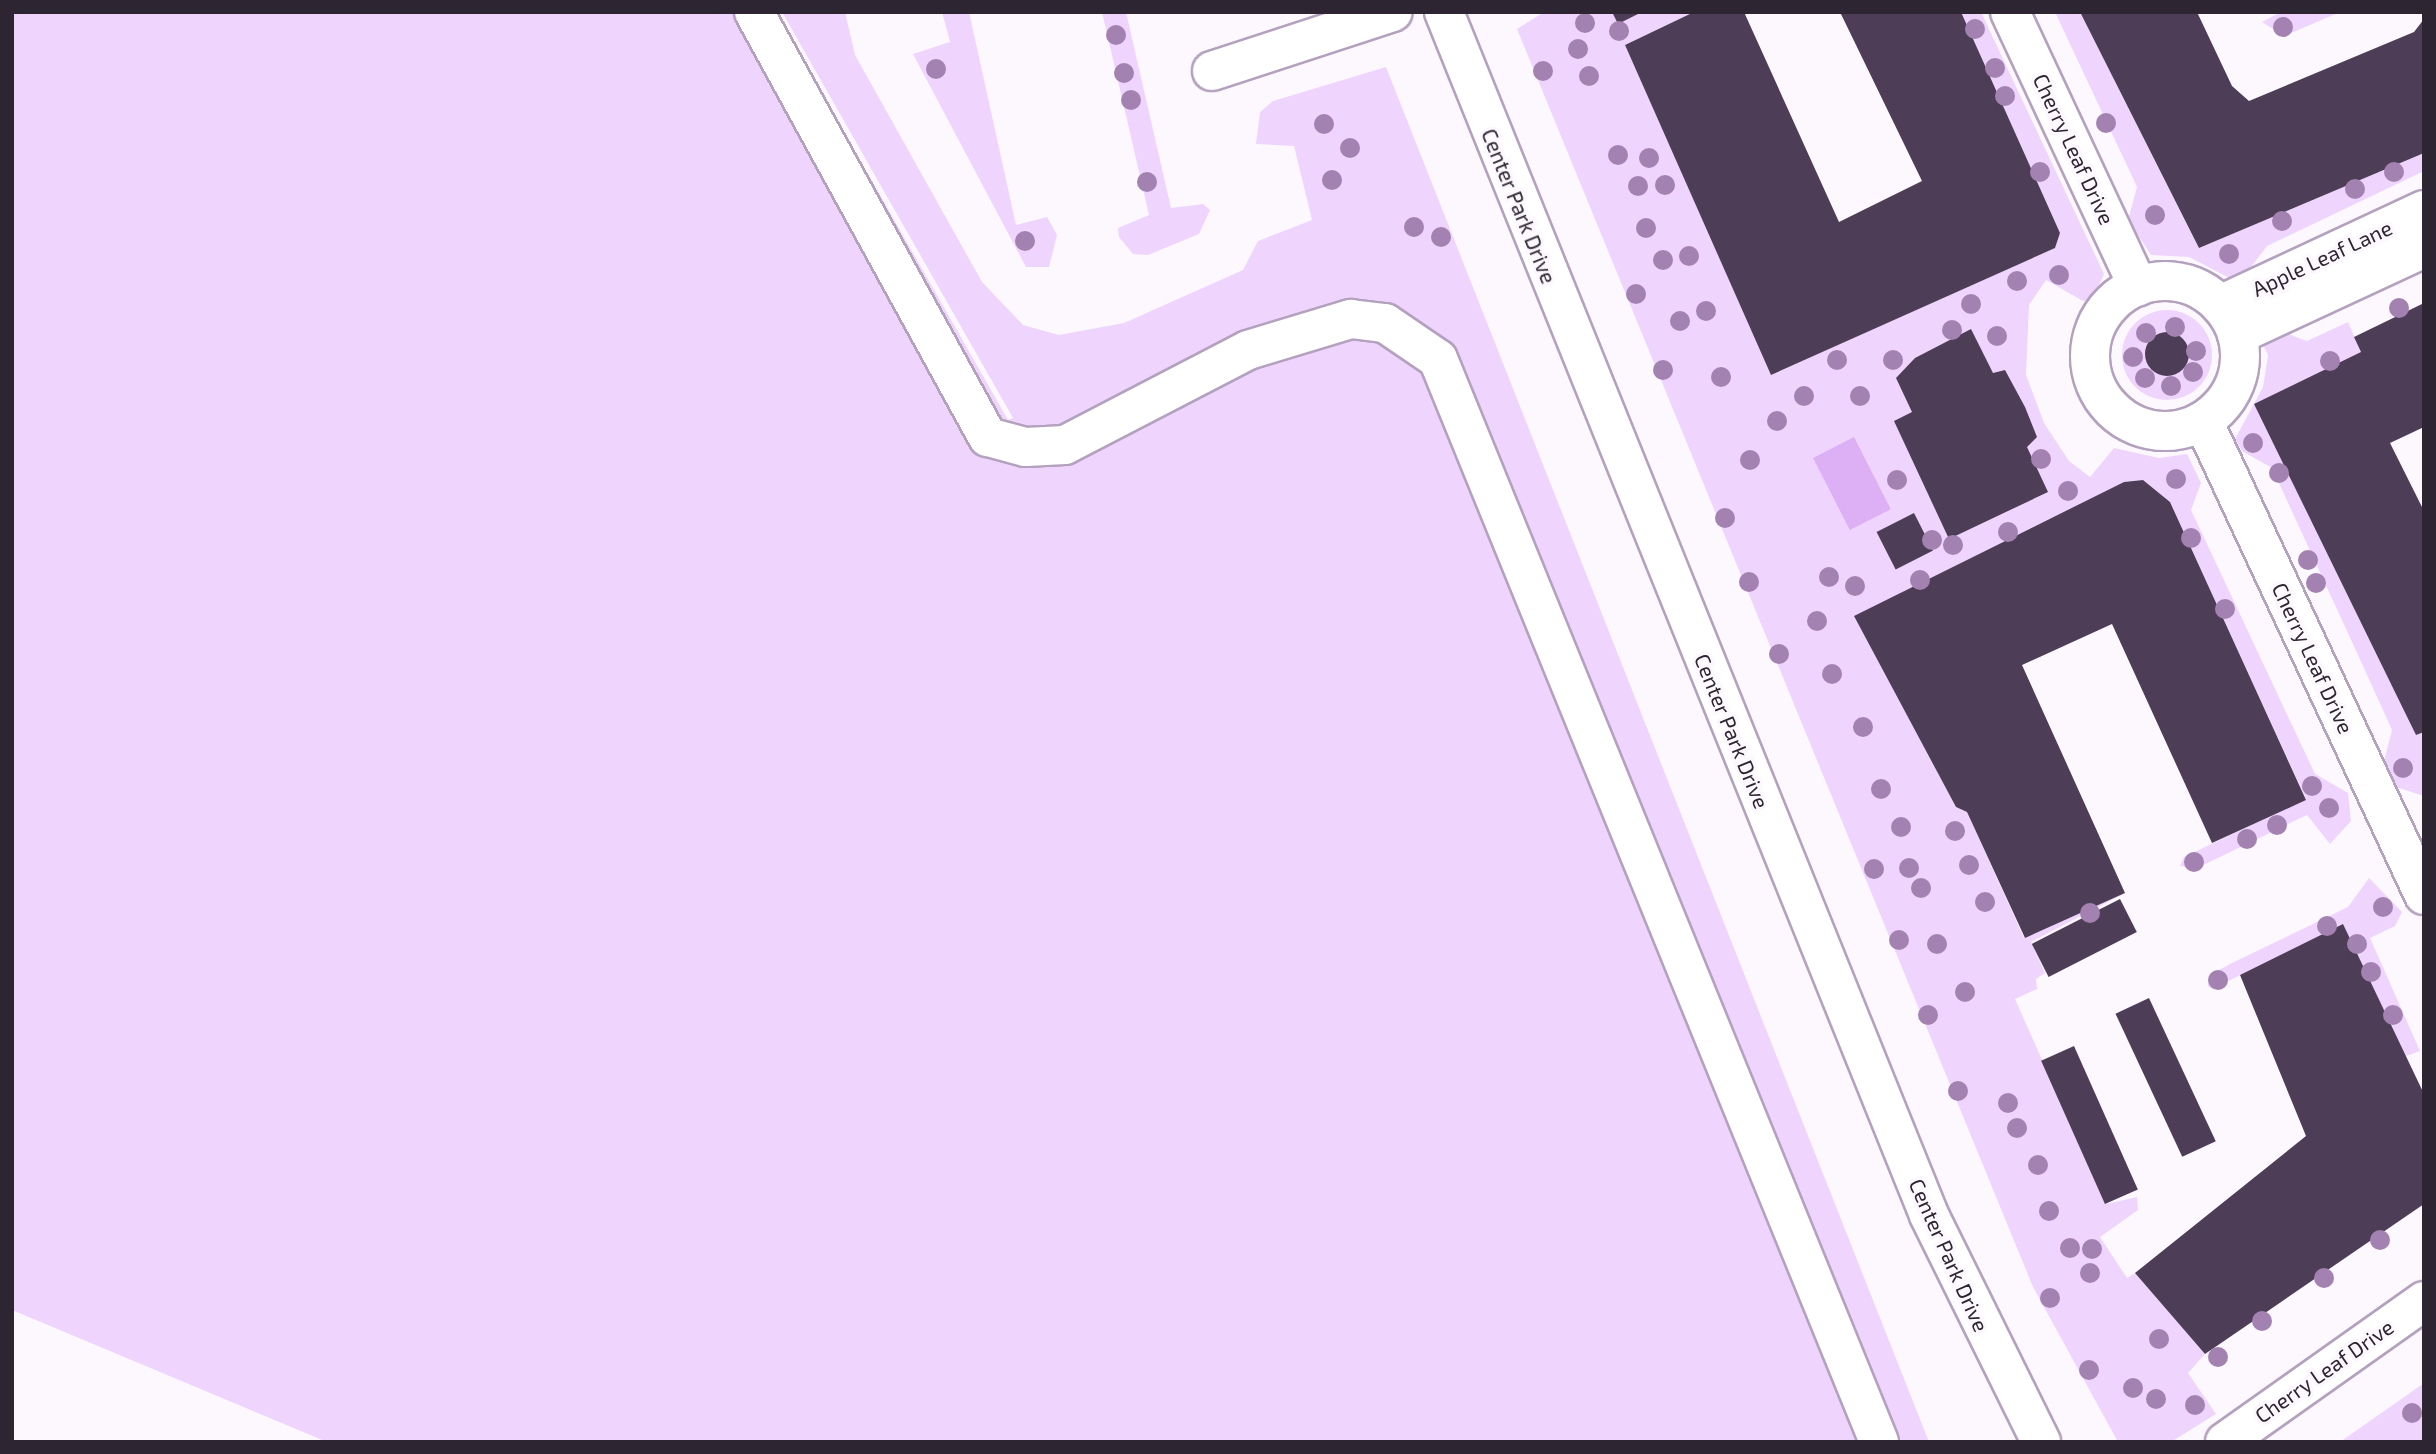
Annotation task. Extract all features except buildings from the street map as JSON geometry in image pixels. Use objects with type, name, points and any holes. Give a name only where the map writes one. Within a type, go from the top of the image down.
[{"type":"street","points":[[754,12],[988,437],[1026,447],[1065,445],[1248,350],[1351,319],[1385,323],[1438,359],[1879,1442]]},
{"type":"street","points":[[1212,71],[1392,12]]},
{"type":"street","name":"Center Park Drive","points":[[1444,12],[1929,1215],[2041,1442]]},
{"type":"street","name":"Cherry Leaf Drive","points":[[2010,12],[2138,287]]},
{"type":"street","name":"Apple Leaf Lane","points":[[2229,320],[2424,211]]},
{"type":"street","name":"Apple Leaf Lane","points":[[2229,320],[2424,248]]},
{"type":"street","points":[[2188,285],[2229,320],[2241,355],[2233,390],[2203,421],[2163,432],[2143,428],[2117,415],[2097,389],[2090,365],[2096,327],[2117,299],[2138,287],[2188,285]]},
{"type":"street","name":"Cherry Leaf Drive","points":[[2203,421],[2424,895]]},
{"type":"street","name":"Cherry Leaf Drive","points":[[2225,1442],[2424,1301]]},
{"type":"shaded area","points":[[12,12],[776,12],[1008,420],[1013,418],[782,12],[845,12],[855,55],[982,282],[1023,325],[1059,335],[1124,323],[1243,270],[1258,241],[1312,220],[1294,146],[1256,144],[1260,112],[1273,101],[1386,67],[1929,1442],[327,1442],[12,1310]]},
{"type":"shaded area","points":[[942,12],[969,12],[1016,225],[1047,217],[1057,235],[1049,267],[1026,267],[913,54],[950,42]]},
{"type":"shaded area","points":[[1102,12],[1126,12],[1171,208],[1203,204],[1210,210],[1199,234],[1148,255],[1133,254],[1119,237],[1118,228],[1149,215]]},
{"type":"shaded area","points":[[1544,12],[1612,12],[1618,24],[1642,12],[1694,12],[1625,45],[1771,374],[2055,248],[2060,233],[1961,12],[1981,12],[2104,274],[2093,299],[2083,301],[2046,280],[2029,305],[2026,375],[2044,423],[2069,461],[2090,477],[2114,448],[2159,458],[2187,454],[2201,483],[2191,510],[2315,774],[2348,793],[2351,821],[2330,844],[2307,815],[2197,868],[2180,866],[2184,857],[2306,799],[2170,502],[2143,480],[2124,482],[1855,616],[1956,807],[1967,812],[2024,938],[2125,893],[2031,942],[2045,973],[2036,979],[2037,989],[2015,999],[2106,1204],[2137,1197],[2138,1210],[2100,1237],[2127,1278],[2135,1273],[2205,1354],[2188,1373],[2216,1414],[2171,1442],[2118,1442],[2033,1287],[1517,29]]},
{"type":"shaded area","points":[[2055,12],[2080,12],[2199,248],[2424,153],[2424,171],[2267,246],[2239,283],[2189,257],[2151,255],[2128,220],[2137,187]]},
{"type":"shaded area","points":[[2281,12],[2340,12],[2284,36],[2262,22]]},
{"type":"shaded area","points":[[2167,310],[2184,314],[2199,323],[2208,338],[2212,355],[2208,372],[2199,387],[2184,396],[2167,400],[2150,396],[2135,387],[2126,372],[2122,355],[2126,338],[2135,323],[2150,314]]},
{"type":"shaded area","points":[[2348,322],[2361,352],[2413,727],[2416,735],[2424,732],[2424,796],[2393,786],[2383,765],[2392,730],[2358,655],[2272,468],[2242,451],[2235,439],[2263,387],[2268,355],[2262,343],[2280,331],[2307,341]]},
{"type":"shaded area","points":[[1854,437],[1891,509],[1850,530],[1813,458]]},
{"type":"shaded area","points":[[2369,878],[2402,912],[2395,926],[2370,938],[2420,1051],[2406,1056],[2343,925],[2212,989],[2208,986],[2210,975],[2348,907]]},
{"type":"shaded area","points":[[2424,1383],[2424,1442],[2340,1442],[2397,1402]]}]
